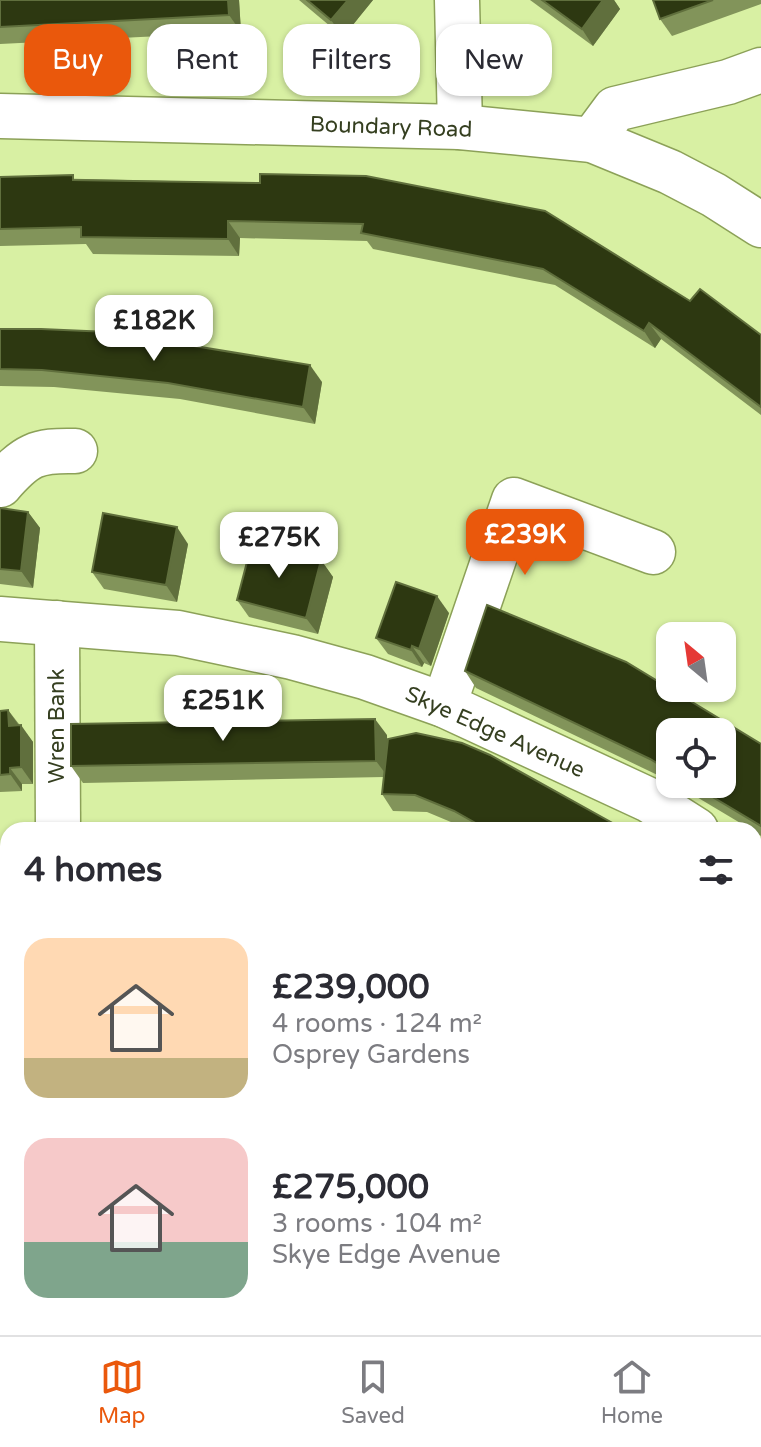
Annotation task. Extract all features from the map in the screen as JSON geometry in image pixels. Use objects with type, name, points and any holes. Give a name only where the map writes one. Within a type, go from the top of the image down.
[{"type":"street","points":[[457,0],[460,127]]},
{"type":"street","points":[[592,140],[615,109],[728,82],[761,70]]},
{"type":"street","name":"Boundary Road","points":[[0,116],[460,127],[592,140],[670,172],[761,225]]},
{"type":"street","points":[[0,485],[23,462],[44,451],[75,451]]},
{"type":"street","points":[[444,705],[514,500],[653,552]]},
{"type":"street","name":"Skye Edge Avenue","points":[[0,619],[178,633],[292,657],[365,677],[444,705],[649,800],[683,822]]},
{"type":"street","name":"Wren Bank","points":[[57,623],[58,822]]},
{"type":"building","points":[[0,0],[228,0],[229,15],[0,27]]},
{"type":"building","points":[[307,0],[348,0],[331,20]]},
{"type":"building","points":[[542,0],[603,0],[582,29]]},
{"type":"building","points":[[653,0],[713,0],[660,19]]},
{"type":"building","points":[[260,174],[366,176],[545,211],[690,301],[700,289],[761,335],[761,407],[649,323],[644,331],[543,269],[361,233],[363,224],[228,221],[228,239],[81,237],[81,227],[0,229],[0,177],[73,175],[73,180],[260,183]]},
{"type":"building","points":[[0,329],[109,332],[310,365],[303,407],[168,383],[42,370],[0,369]]},
{"type":"building","points":[[0,508],[28,512],[21,571],[0,569]]},
{"type":"building","points":[[103,513],[177,527],[166,585],[92,572]]},
{"type":"building","points":[[252,543],[321,560],[306,618],[237,600]]},
{"type":"building","points":[[396,582],[437,596],[419,649],[412,646],[411,650],[376,638]]},
{"type":"building","points":[[487,605],[626,662],[656,680],[656,702],[692,702],[718,718],[656,718],[656,763],[465,671]]},
{"type":"building","points":[[8,710],[9,726],[21,725],[21,767],[10,768],[10,774],[0,775],[0,711]]},
{"type":"building","points":[[375,719],[376,761],[71,766],[71,724]]},
{"type":"building","points":[[736,729],[761,744],[761,822],[754,822],[714,798],[736,798]]},
{"type":"building","points":[[416,733],[462,743],[490,755],[611,822],[474,822],[415,795],[382,794],[388,739]]}]
